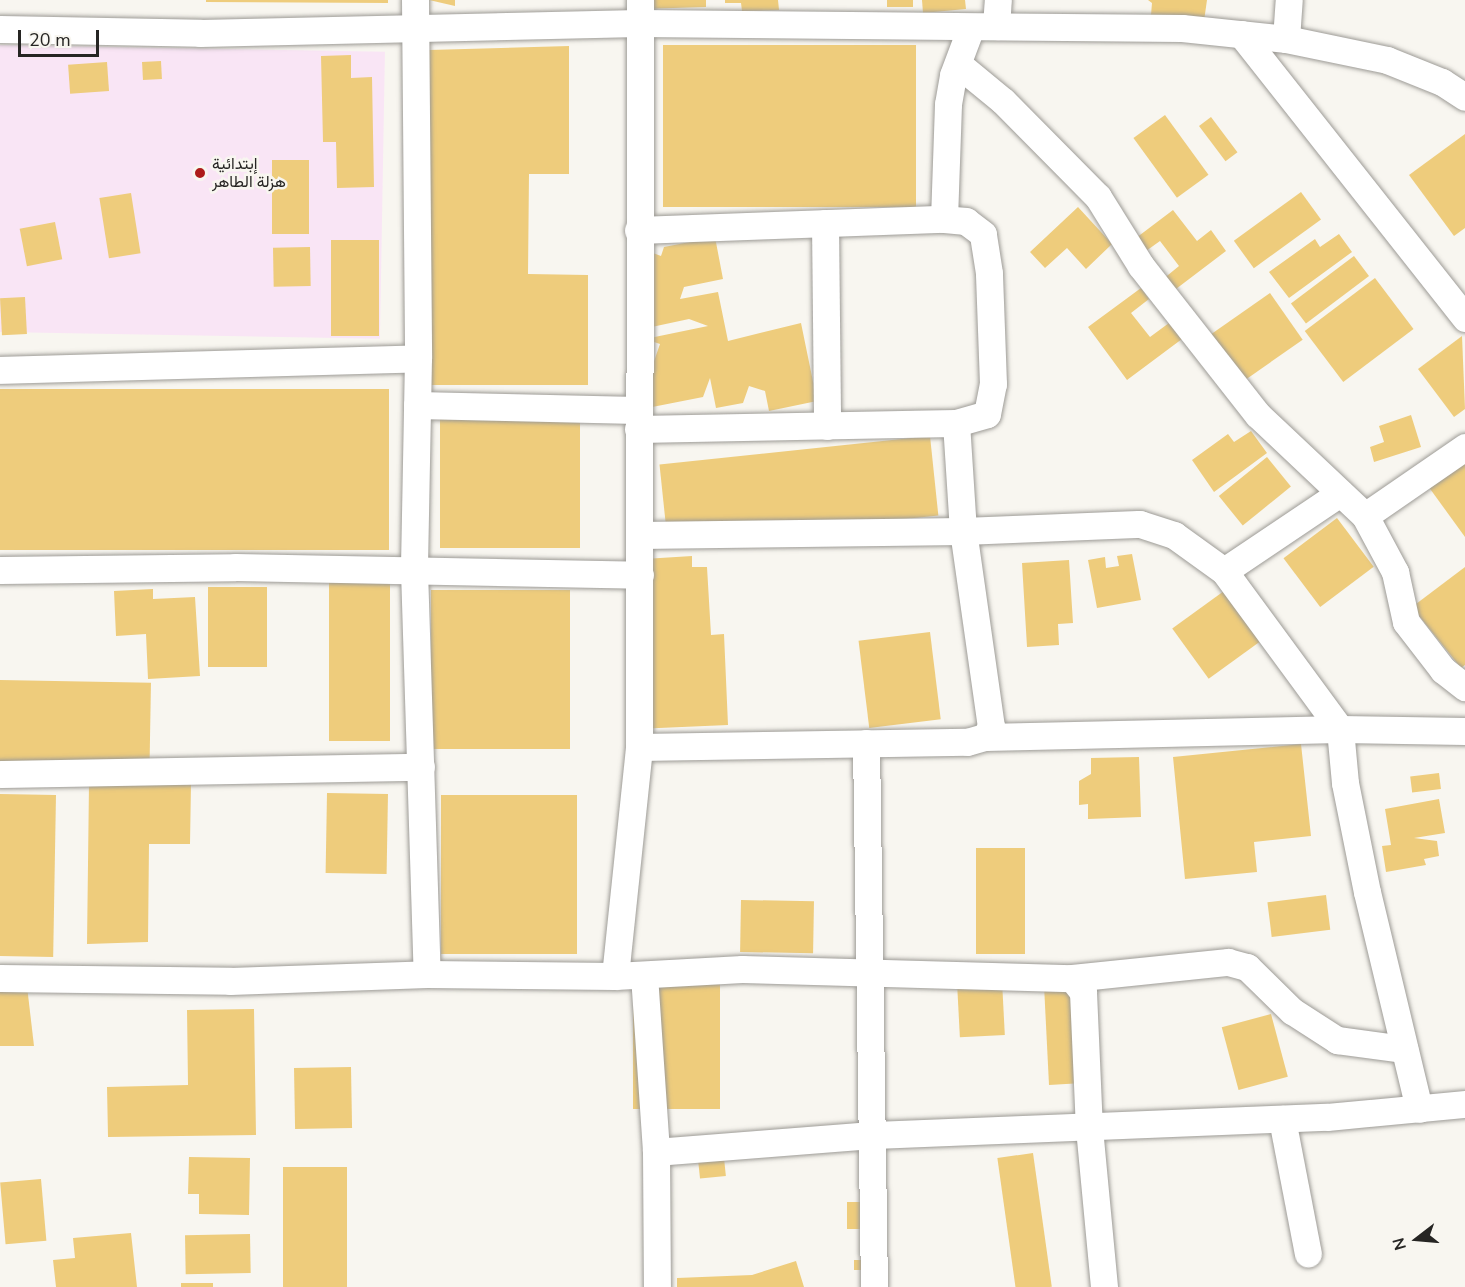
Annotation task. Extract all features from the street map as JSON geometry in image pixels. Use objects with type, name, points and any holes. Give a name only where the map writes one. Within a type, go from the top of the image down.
[{"type":"street","points":[[1286,39],[1289,0]]},
{"type":"street","points":[[0,29],[200,33],[415,13],[640,12],[989,18],[1182,28],[1286,39],[1387,60],[1442,82],[1465,97]]},
{"type":"street","points":[[615,976],[639,747],[640,12]]},
{"type":"street","points":[[415,13],[418,358],[414,570],[427,974]]},
{"type":"street","points":[[944,219],[948,104],[958,64],[989,18]]},
{"type":"street","points":[[1241,34],[1465,318]]},
{"type":"street","points":[[958,64],[1003,101],[1098,197],[1141,266],[1258,415],[1365,516],[1395,572],[1406,622],[1443,670],[1465,687]]},
{"type":"street","points":[[417,405],[638,420],[827,426],[956,423],[987,414],[993,384],[989,273],[983,234],[966,221],[944,219],[638,230]]},
{"type":"street","points":[[825,223],[827,426]]},
{"type":"street","points":[[0,370],[418,358]]},
{"type":"street","points":[[956,423],[963,531],[991,727],[985,737]]},
{"type":"street","points":[[1365,516],[1465,447]]},
{"type":"street","points":[[1224,571],[1340,493]]},
{"type":"street","points":[[639,535],[963,531],[1140,524],[1174,535],[1224,571],[1340,729],[1352,816],[1419,1109]]},
{"type":"street","points":[[0,570],[414,570],[640,575]]},
{"type":"street","points":[[639,747],[967,742],[985,737],[1340,729],[1465,731]]},
{"type":"street","points":[[866,743],[872,971],[874,1287]]},
{"type":"street","points":[[0,774],[421,767]]},
{"type":"street","points":[[0,978],[230,981],[427,974],[615,976],[742,969],[1072,978],[1228,962],[1247,967],[1292,1011],[1337,1040],[1404,1049]]},
{"type":"street","points":[[644,975],[656,1152],[657,1287]]},
{"type":"street","points":[[1072,978],[1083,992],[1089,1128],[1104,1287]]},
{"type":"street","points":[[656,1152],[874,1135],[1282,1119],[1465,1104]]},
{"type":"street","points":[[1282,1119],[1308,1254]]},
{"type":"shaded area","name":"إبتدائية هزلة الطاهر","points":[[0,45],[385,52],[380,339],[0,332]]},
{"type":"building","points":[[206,0],[388,0],[388,3],[206,2]]},
{"type":"building","points":[[429,0],[455,0],[455,6]]},
{"type":"building","points":[[639,0],[706,0],[706,7],[640,9]]},
{"type":"building","points":[[725,0],[778,0],[779,10],[742,11],[741,3],[725,3]]},
{"type":"building","points":[[887,0],[913,0],[913,7],[887,7]]},
{"type":"building","points":[[922,0],[965,0],[966,9],[923,13]]},
{"type":"building","points":[[1148,0],[1207,0],[1204,21],[1151,15],[1152,3]]},
{"type":"building","points":[[663,45],[916,45],[916,207],[663,207]]},
{"type":"building","points":[[569,46],[569,174],[529,174],[528,274],[588,275],[588,385],[428,385],[429,50]]},
{"type":"building","points":[[351,55],[351,78],[372,77],[374,187],[337,188],[336,142],[323,142],[321,56]]},
{"type":"building","points":[[161,61],[162,79],[143,80],[142,62]]},
{"type":"building","points":[[107,62],[109,91],[70,94],[68,65]]},
{"type":"building","points":[[1165,115],[1208,175],[1177,198],[1133,138]]},
{"type":"building","points":[[1211,117],[1237,152],[1226,161],[1199,126]]},
{"type":"building","points":[[1465,134],[1465,228],[1454,236],[1409,175]]},
{"type":"building","points":[[272,160],[309,160],[309,234],[272,234]]},
{"type":"building","points":[[1301,192],[1321,220],[1254,268],[1234,241]]},
{"type":"building","points":[[131,193],[141,253],[109,258],[99,198]]},
{"type":"building","points":[[1078,207],[1112,244],[1086,269],[1067,248],[1045,268],[1030,252]]},
{"type":"building","points":[[1173,210],[1197,241],[1211,230],[1226,251],[1172,292],[1162,280],[1179,266],[1160,241],[1146,251],[1136,238]]},
{"type":"building","points":[[55,222],[62,259],[27,266],[20,229]]},
{"type":"building","points":[[1339,234],[1352,252],[1289,298],[1269,272],[1315,239],[1320,247]]},
{"type":"building","points":[[715,237],[723,279],[684,287],[680,299],[718,292],[728,341],[801,323],[817,401],[769,411],[765,391],[749,386],[743,403],[716,408],[710,378],[703,397],[637,410],[660,344],[645,339],[708,326],[689,319],[647,328],[634,246],[661,256],[664,247]]},
{"type":"building","points":[[331,240],[379,240],[379,336],[331,336]]},
{"type":"building","points":[[310,247],[311,286],[274,287],[273,248]]},
{"type":"building","points":[[1354,256],[1369,276],[1306,324],[1291,304]]},
{"type":"building","points":[[1375,278],[1414,329],[1343,382],[1305,331]]},
{"type":"building","points":[[1141,288],[1149,299],[1131,313],[1150,337],[1169,323],[1182,339],[1127,380],[1088,327]]},
{"type":"building","points":[[1270,293],[1303,340],[1244,381],[1211,334]]},
{"type":"building","points":[[25,297],[27,334],[2,335],[0,298]]},
{"type":"building","points":[[1462,336],[1465,409],[1454,417],[1418,369]]},
{"type":"building","points":[[0,389],[389,389],[389,550],[0,550]]},
{"type":"building","points":[[1411,415],[1421,447],[1374,462],[1370,447],[1384,442],[1379,426]]},
{"type":"building","points":[[440,417],[580,417],[580,548],[440,548]]},
{"type":"building","points":[[1251,431],[1267,453],[1214,492],[1192,460],[1228,434],[1234,442]]},
{"type":"building","points":[[930,436],[938,516],[668,544],[659,464]]},
{"type":"building","points":[[1267,457],[1291,487],[1243,526],[1219,496]]},
{"type":"building","points":[[1465,459],[1465,537],[1428,486]]},
{"type":"building","points":[[1337,518],[1374,567],[1320,607],[1283,558]]},
{"type":"building","points":[[1132,554],[1141,600],[1097,608],[1088,560],[1105,557],[1106,568],[1119,566],[1117,556]]},
{"type":"building","points":[[692,556],[692,567],[707,567],[711,635],[724,634],[728,725],[636,729],[628,560]]},
{"type":"building","points":[[1069,560],[1073,623],[1058,624],[1059,645],[1027,647],[1022,563]]},
{"type":"building","points":[[1465,567],[1465,665],[1461,668],[1412,607]]},
{"type":"building","points":[[329,582],[390,582],[390,741],[329,741]]},
{"type":"building","points":[[208,587],[267,587],[267,667],[208,667]]},
{"type":"building","points":[[153,589],[153,599],[195,597],[200,676],[148,679],[146,634],[116,636],[114,591]]},
{"type":"building","points":[[431,590],[570,590],[570,749],[431,749]]},
{"type":"building","points":[[1224,591],[1260,641],[1209,679],[1172,629]]},
{"type":"building","points":[[930,632],[941,719],[869,728],[859,641]]},
{"type":"building","points":[[0,680],[151,683],[150,764],[0,761]]},
{"type":"building","points":[[1301,744],[1311,836],[1254,842],[1257,872],[1185,879],[1173,757]]},
{"type":"building","points":[[1139,757],[1141,817],[1088,819],[1088,804],[1079,805],[1079,781],[1091,774],[1091,758]]},
{"type":"building","points":[[1439,773],[1441,789],[1412,792],[1410,777]]},
{"type":"building","points":[[89,783],[191,784],[190,844],[149,844],[148,942],[87,944]]},
{"type":"building","points":[[327,793],[388,794],[387,874],[326,873]]},
{"type":"building","points":[[0,794],[56,795],[53,957],[0,956]]},
{"type":"building","points":[[441,795],[577,795],[577,954],[441,954]]},
{"type":"building","points":[[1439,799],[1445,833],[1414,838],[1437,841],[1439,856],[1424,859],[1426,865],[1386,872],[1382,846],[1391,845],[1385,809]]},
{"type":"building","points":[[976,848],[1025,848],[1025,954],[976,954]]},
{"type":"building","points":[[1326,895],[1330,930],[1272,937],[1267,902]]},
{"type":"building","points":[[741,900],[814,901],[813,953],[740,952]]},
{"type":"building","points":[[633,980],[720,980],[720,1109],[633,1109]]},
{"type":"building","points":[[1002,981],[1005,1035],[960,1037],[957,983]]},
{"type":"building","points":[[1071,984],[1083,1083],[1049,1085],[1044,985]]},
{"type":"building","points":[[0,986],[27,986],[34,1046],[0,1046]]},
{"type":"building","points":[[254,1009],[256,1135],[108,1137],[107,1087],[188,1085],[187,1010]]},
{"type":"building","points":[[1271,1014],[1288,1077],[1239,1090],[1222,1027]]},
{"type":"building","points":[[351,1067],[352,1128],[295,1129],[294,1068]]},
{"type":"building","points":[[1033,1153],[1052,1287],[1015,1287],[997,1158]]},
{"type":"building","points":[[189,1157],[250,1158],[249,1215],[199,1214],[199,1194],[188,1194]]},
{"type":"building","points":[[724,1158],[726,1176],[700,1179],[698,1161]]},
{"type":"building","points":[[283,1167],[347,1167],[347,1287],[283,1287]]},
{"type":"building","points":[[41,1179],[46,1241],[6,1244],[0,1183]]},
{"type":"building","points":[[847,1202],[878,1202],[878,1229],[847,1229]]},
{"type":"building","points":[[131,1233],[137,1287],[56,1287],[53,1260],[75,1258],[73,1238]]},
{"type":"building","points":[[250,1234],[251,1273],[186,1274],[185,1235]]},
{"type":"building","points":[[854,1260],[884,1260],[884,1270],[854,1270]]},
{"type":"building","points":[[796,1261],[804,1287],[677,1287],[677,1278],[752,1275]]},
{"type":"building","points":[[181,1283],[213,1283],[213,1287],[181,1287]]},
{"type":"place","name":"إبتدائية هزلة الطاهر","points":[[200,173]]}]
